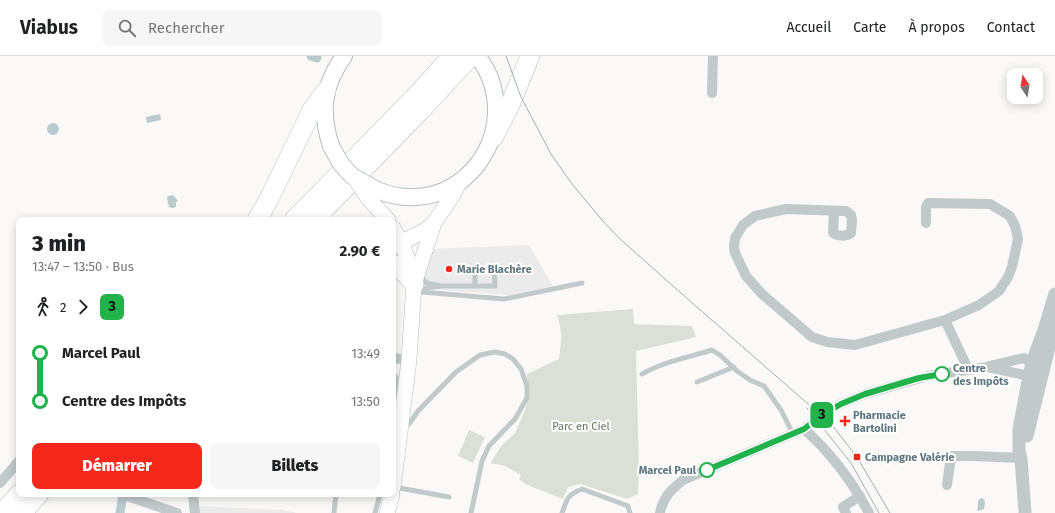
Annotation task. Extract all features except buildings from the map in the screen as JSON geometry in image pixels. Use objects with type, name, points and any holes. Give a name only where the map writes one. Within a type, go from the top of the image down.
[{"type":"highway","points":[[297,217],[414,98],[452,56]]},
{"type":"highway","points":[[317,217],[422,109],[471,56]]},
{"type":"highway","points":[[493,138],[504,106],[527,61]]},
{"type":"highway","points":[[259,217],[272,194],[312,110],[326,91]]},
{"type":"highway","points":[[396,266],[417,285]]},
{"type":"highway","points":[[2,513],[16,497]]},
{"type":"highway","points":[[22,513],[36,497]]},
{"type":"main road","points":[[344,56],[337,65],[326,91],[324,121],[331,146],[341,164],[372,194],[386,217]]},
{"type":"main road","points":[[476,56],[488,73],[504,106]]},
{"type":"main road","points":[[372,194],[416,198],[438,193],[459,183],[474,170],[485,155],[493,138]]},
{"type":"main road","points":[[417,285],[410,262],[396,238],[424,231],[434,223],[454,194],[459,183]]},
{"type":"main road","points":[[396,438],[397,422],[409,360],[417,285],[434,223]]},
{"type":"main road","points":[[384,512],[391,497]]},
{"type":"street","points":[[712,93],[713,56]]},
{"type":"street","points":[[834,211],[786,208],[755,216],[743,225],[735,238],[734,246],[735,254],[746,276],[762,294],[812,337],[827,342],[855,345],[945,320],[979,305],[999,291],[1008,278],[1018,239],[1015,226],[1010,216],[990,204],[928,203],[926,207],[926,223]]},
{"type":"street","points":[[1021,458],[1025,453],[1028,430],[1033,366],[1052,324],[1055,294]]},
{"type":"street","points":[[945,320],[968,369]]},
{"type":"street","points":[[1024,513],[1021,458],[1019,452],[1020,429],[1037,349],[1052,324]]},
{"type":"street","points":[[396,358],[409,360]]},
{"type":"street","points":[[660,513],[662,503],[670,490],[683,480],[804,429],[822,415],[841,404],[865,394],[919,378],[968,369],[1033,366]]},
{"type":"street","points":[[987,367],[1033,366]]},
{"type":"street","points":[[804,429],[819,442],[842,469],[860,496],[869,513]]},
{"type":"street","points":[[947,485],[950,462],[953,456],[1021,458]]},
{"type":"street","points":[[1,480],[16,464]]},
{"type":"street","points":[[846,513],[843,507],[860,496]]},
{"type":"street","points":[[130,497],[177,513]]},
{"type":"street","points":[[193,497],[195,513]]},
{"type":"lane","points":[[475,269],[475,286]]},
{"type":"lane","points":[[417,285],[426,288],[441,286],[495,286],[494,269]]},
{"type":"lane","points":[[417,285],[426,282],[441,286]]},
{"type":"lane","points":[[417,285],[504,298],[582,283]]},
{"type":"lane","points":[[642,374],[680,359],[712,350],[750,380],[764,386],[781,410],[793,434]]},
{"type":"lane","points":[[396,377],[397,422],[409,424],[418,411],[456,372],[480,355],[495,352],[505,354],[513,359],[521,368],[527,386],[527,398],[515,418],[489,446],[484,456],[471,513]]},
{"type":"lane","points":[[697,382],[734,367]]},
{"type":"lane","points":[[396,488],[449,497]]},
{"type":"lane","points":[[562,513],[566,500],[572,492],[582,489],[628,506],[630,513]]},
{"type":"lane","points":[[334,513],[336,497]]},
{"type":"lane","points":[[381,497],[384,512]]},
{"type":"shaded area","points":[[160,114],[161,120],[147,123],[146,117]]},
{"type":"shaded area","points":[[53,123],[57,125],[59,129],[57,133],[53,135],[49,133],[47,129],[49,125]]},
{"type":"shaded area","points":[[173,195],[178,201],[176,202],[176,207],[172,208],[169,207],[167,198],[168,196]]},
{"type":"shaded area","points":[[529,245],[553,286],[509,295],[440,290],[423,284],[424,268],[429,249]]},
{"type":"shaded area","points":[[981,498],[984,499],[985,503],[984,509],[979,511],[977,510],[978,501]]},
{"type":"shaded area","points":[[200,506],[283,510],[297,513],[200,513]]},
{"type":"green space","name":"Parc en Ciel","points":[[633,309],[634,324],[692,326],[696,337],[636,351],[639,469],[638,494],[627,499],[580,484],[568,487],[563,499],[527,485],[519,479],[521,475],[505,466],[490,463],[502,445],[515,433],[525,410],[529,397],[527,374],[559,359],[561,332],[557,315]]},
{"type":"green space","points":[[469,430],[485,437],[473,463],[458,456]]},
{"type":"waterway","points":[[311,56],[317,58]]},
{"type":"waterway","points":[[120,513],[123,497]]},
{"type":"tram line","points":[[506,56],[521,97],[551,154],[572,184],[602,220],[620,239],[831,424],[857,457],[890,513]]},
{"type":"tram line","points":[[807,408],[851,463],[879,513]]},
{"type":"bus line","name":"3","points":[[707,470],[804,429],[822,415],[841,404],[865,394],[919,378],[942,374]]},
{"type":"place","name":"Marie Blachère","points":[[449,269]]},
{"type":"place","name":"Centre des Impôts","points":[[942,374]]},
{"type":"place","name":"Pharmacie Bartolini","points":[[845,421]]},
{"type":"place","name":"Campagne Valérie","points":[[857,457]]},
{"type":"place","name":"Marcel Paul","points":[[707,470]]}]
